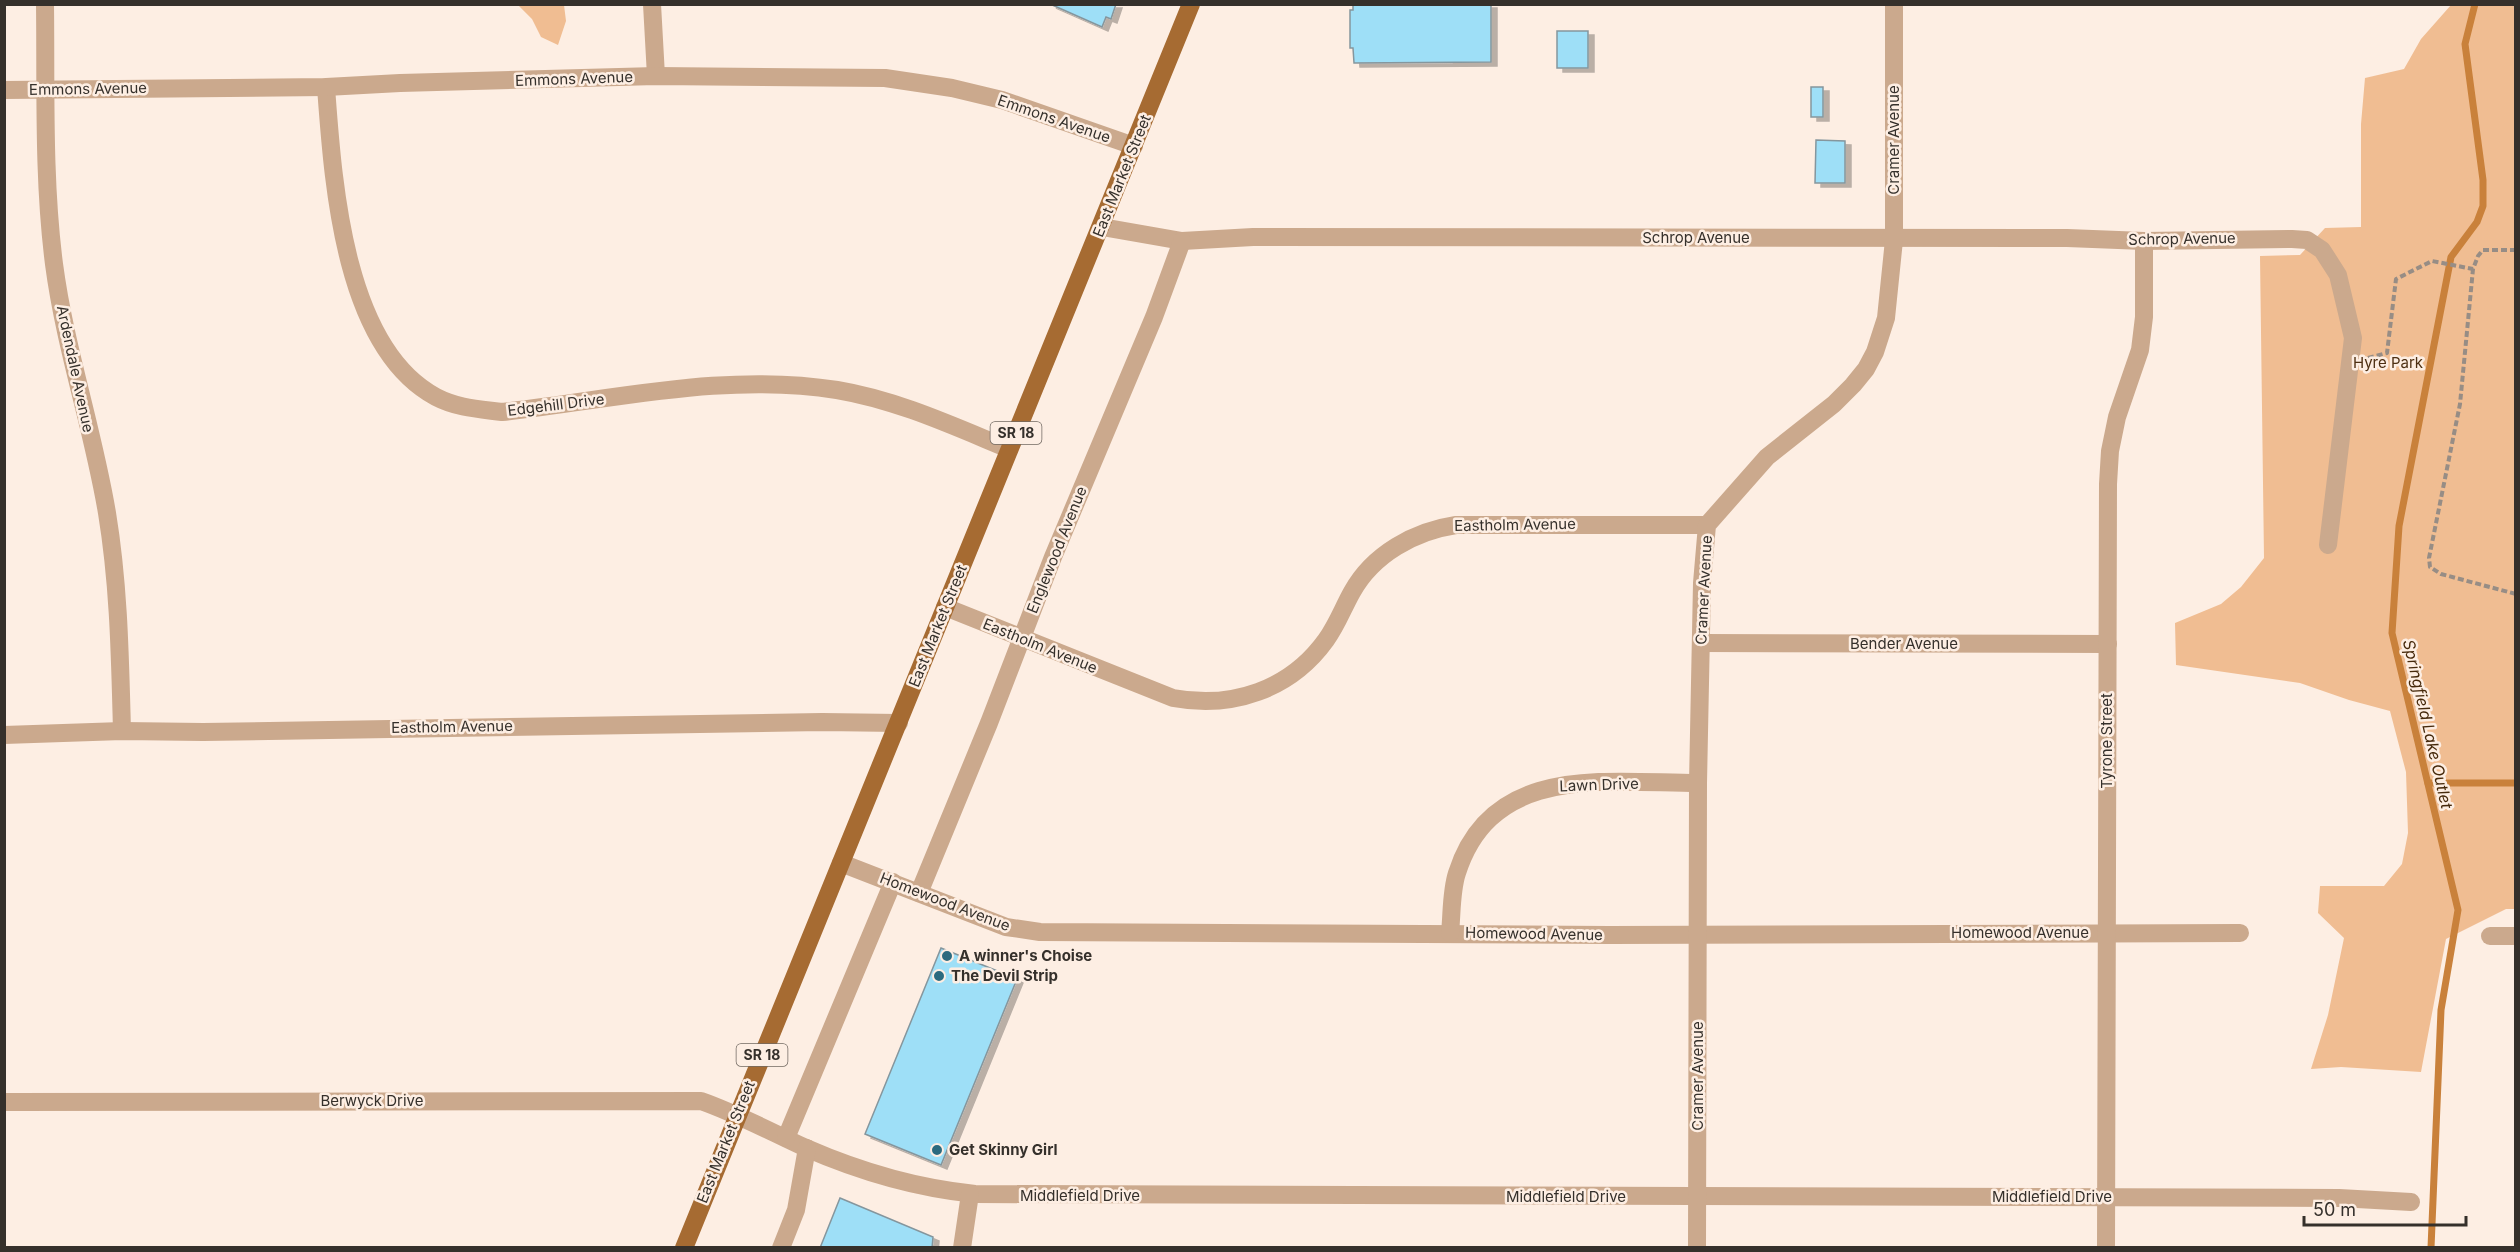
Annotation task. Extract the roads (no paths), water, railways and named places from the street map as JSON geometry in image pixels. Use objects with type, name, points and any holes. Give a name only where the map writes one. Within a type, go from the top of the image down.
[{"type":"main road","name":"East Market Street","points":[[684,1248],[1191,4]]},
{"type":"street","name":"Ardendale Avenue","points":[[45,4],[47,161],[54,261],[61,311],[106,512],[118,595],[122,731]]},
{"type":"street","points":[[652,4],[656,76]]},
{"type":"street","name":"Cramer Avenue","points":[[1697,1248],[1698,783],[1702,583],[1707,525],[1767,457],[1834,404],[1866,369],[1875,352],[1886,318],[1894,240],[1894,4]]},
{"type":"street","name":"Emmons Avenue","points":[[4,90],[326,87],[400,82],[656,76],[852,76],[919,82],[1002,100],[1134,146]]},
{"type":"street","name":"Edgehill Drive","points":[[326,87],[338,209],[350,260],[372,326],[392,360],[413,381],[435,396],[469,408],[502,412],[703,386],[786,384],[837,390],[870,397],[937,420],[1009,449]]},
{"type":"street","name":"Schrop Avenue","points":[[1102,226],[1182,241],[1253,237],[1894,240],[2067,238],[2144,241],[2292,238],[2307,240],[2322,250],[2338,275],[2353,338],[2328,545]]},
{"type":"street","name":"Englewood Avenue","points":[[919,892],[1053,557],[1154,317],[1182,241]]},
{"type":"street","name":"Tyrone Street","points":[[2106,1248],[2110,451],[2117,417],[2140,350],[2145,317],[2144,241]]},
{"type":"street","name":"Eastholm Avenue","points":[[945,607],[1173,698],[1206,702],[1239,698],[1273,687],[1289,677],[1314,656],[1331,632],[1352,590],[1367,572],[1389,552],[1422,532],[1456,525],[1707,525]]},
{"type":"street","name":"Bender Avenue","points":[[1701,643],[2108,644]]},
{"type":"street","name":"Eastholm Avenue","points":[[4,735],[122,731],[203,732],[822,722],[899,723]]},
{"type":"street","name":"Lawn Drive","points":[[1450,933],[1456,876],[1464,855],[1491,819],[1524,795],[1541,789],[1574,784],[1698,783]]},
{"type":"street","name":"Homewood Avenue","points":[[841,863],[1006,927],[1040,932],[2240,933]]},
{"type":"street","points":[[786,1138],[893,882]]},
{"type":"street","points":[[2490,936],[2516,936]]},
{"type":"street","name":"Berwyck Drive","points":[[4,1102],[657,1100],[701,1101],[737,1114]]},
{"type":"street","name":"Middlefield Drive","points":[[737,1114],[807,1148],[891,1180],[924,1188],[970,1194],[1025,1196],[2339,1198],[2411,1202]]},
{"type":"street","points":[[781,1248],[796,1210],[807,1148]]},
{"type":"street","points":[[962,1248],[970,1194]]},
{"type":"waterway","name":"Springfield Lake Outlet","points":[[2431,1248],[2441,1010],[2458,910],[2392,633],[2399,526],[2451,257],[2477,222],[2483,206],[2483,180],[2465,44],[2475,4]]},
{"type":"waterway","points":[[2428,783],[2516,783]]},
{"type":"place","name":"A winner's Choise","points":[[947,956]]},
{"type":"place","name":"The Devil Strip","points":[[939,976]]},
{"type":"place","name":"Get Skinny Girl","points":[[937,1150]]},
{"type":"park label","name":"Hyre Park","points":[[2388,363]]}]
